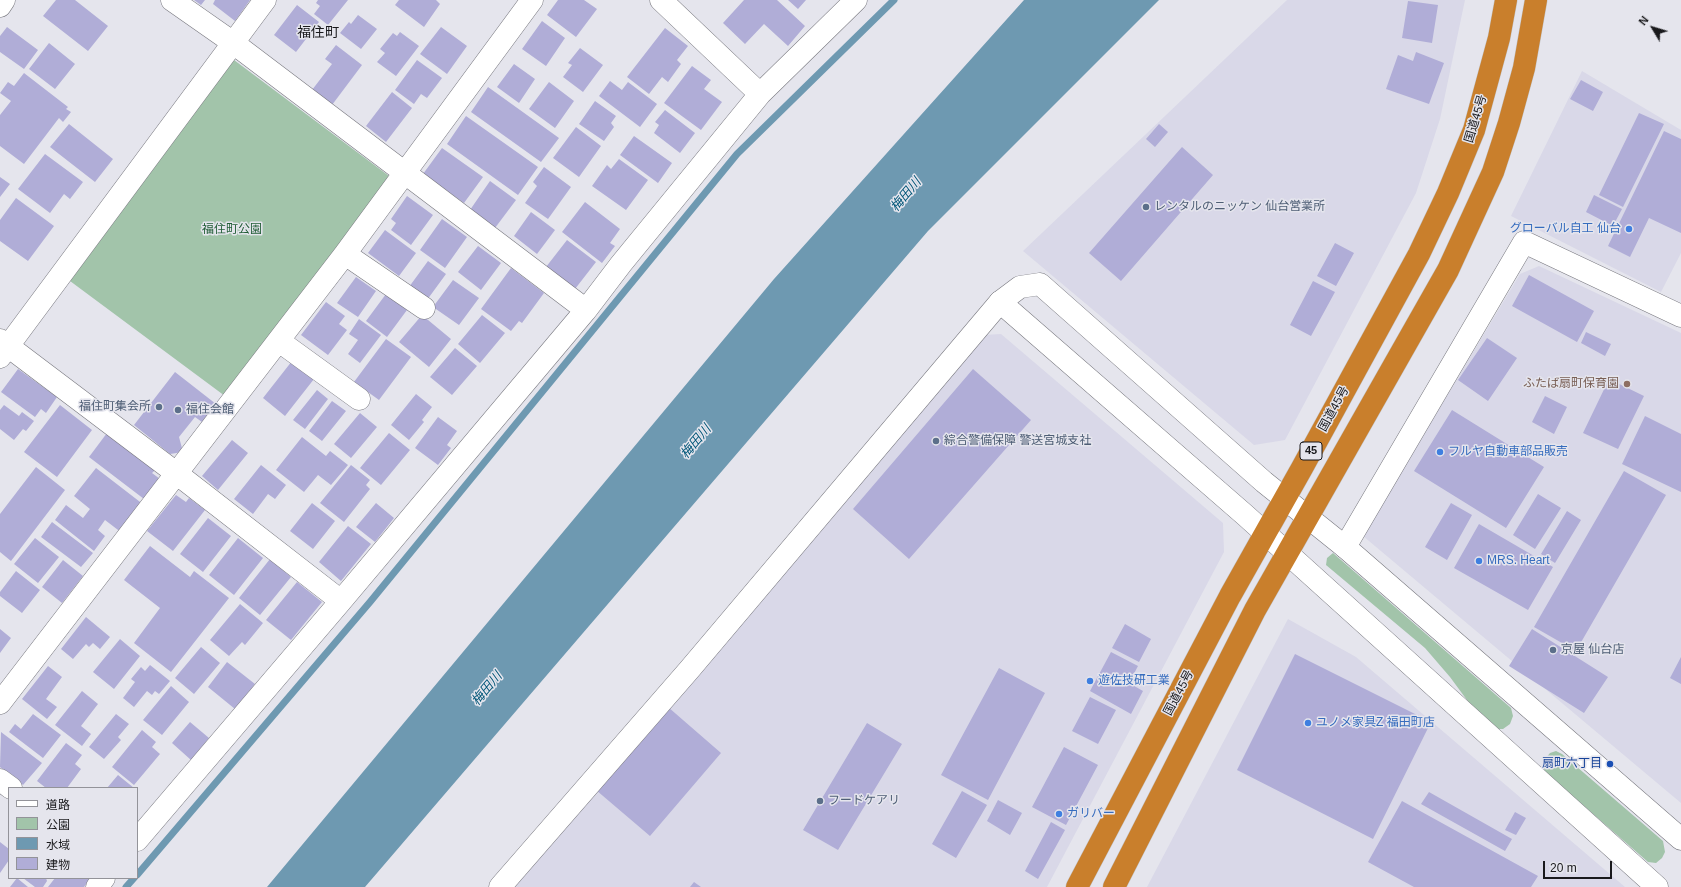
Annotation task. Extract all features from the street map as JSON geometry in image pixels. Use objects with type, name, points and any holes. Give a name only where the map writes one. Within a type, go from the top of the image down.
[{"type":"highway","name":"国道45号","points":[[1077,887],[1230,596],[1419,254],[1448,194],[1474,130],[1499,38],[1506,0]]},
{"type":"highway","name":"45","points":[[1114,887],[1255,610],[1448,270],[1493,172],[1509,123],[1524,68],[1536,0]]},
{"type":"street","points":[[0,6],[4,0]]},
{"type":"street","points":[[172,0],[232,42],[586,310]]},
{"type":"street","points":[[265,0],[3,348],[176,473],[341,602]]},
{"type":"street","points":[[0,703],[345,254],[532,0]]},
{"type":"street","points":[[660,0],[760,94]]},
{"type":"street","points":[[138,839],[341,602],[586,310],[621,264],[760,94],[856,0]]},
{"type":"street","points":[[1345,547],[1524,242],[1681,316]]},
{"type":"street","points":[[345,254],[424,308]]},
{"type":"street","points":[[500,887],[689,670],[1000,302],[1020,287],[1040,284],[1284,499],[1345,547],[1681,840]]},
{"type":"street","points":[[1000,302],[1265,534],[1657,887]]},
{"type":"street","points":[[279,341],[359,399]]},
{"type":"street","points":[[0,780],[10,787]]},
{"type":"street","points":[[97,887],[103,879]]},
{"type":"shaded area","points":[[1287,0],[1465,0],[1440,119],[1416,193],[1285,440],[1254,445],[1023,251]]},
{"type":"shaded area","points":[[1582,71],[1681,130],[1681,253],[1661,292],[1511,216]]},
{"type":"shaded area","points":[[1539,266],[1681,333],[1681,803],[1363,536],[1520,274]]},
{"type":"shaded area","points":[[1001,334],[1223,523],[1224,552],[1047,887],[515,887],[983,335]]},
{"type":"shaded area","points":[[1288,619],[1356,657],[1625,887],[1147,887]]},
{"type":"green space","name":"福住町公園","points":[[234,60],[393,179],[229,399],[70,281]]},
{"type":"green space","points":[[1333,553],[1511,708],[1513,716],[1510,724],[1503,729],[1496,729],[1478,715],[1450,677],[1425,648],[1326,565],[1327,558]]},
{"type":"green space","points":[[1556,751],[1562,754],[1663,841],[1665,852],[1662,858],[1656,863],[1648,862],[1545,772],[1543,765],[1545,759],[1550,753]]},
{"type":"water","name":"梅田川","points":[[1024,0],[1159,0],[928,231],[365,887],[267,887],[774,279]]},
{"type":"building","points":[[56,0],[75,0],[108,26],[88,51],[43,16]]},
{"type":"building","points":[[194,0],[205,0],[201,5]]},
{"type":"building","points":[[215,0],[250,0],[235,21],[213,4]]},
{"type":"building","points":[[318,0],[348,0],[328,25],[314,14],[320,6],[316,3]]},
{"type":"building","points":[[399,0],[436,0],[440,4],[424,27],[395,5]]},
{"type":"building","points":[[558,0],[584,0],[597,9],[576,37],[547,15]]},
{"type":"building","points":[[744,0],[777,0],[805,26],[788,46],[764,24],[745,44],[723,23]]},
{"type":"building","points":[[788,0],[806,0],[798,9]]},
{"type":"building","points":[[1408,1],[1438,5],[1432,43],[1402,38]]},
{"type":"building","points":[[297,5],[319,22],[296,52],[274,35]]},
{"type":"building","points":[[358,15],[377,29],[361,49],[340,33],[349,22],[351,24]]},
{"type":"building","points":[[542,21],[565,38],[546,66],[522,49]]},
{"type":"building","points":[[7,27],[38,50],[24,69],[0,52],[0,36]]},
{"type":"building","points":[[441,27],[467,46],[447,74],[420,54]]},
{"type":"building","points":[[665,28],[688,46],[677,60],[681,64],[668,82],[662,77],[649,94],[627,77]]},
{"type":"building","points":[[400,32],[419,46],[396,76],[377,62],[385,53],[380,49],[393,33],[397,36]]},
{"type":"building","points":[[49,43],[75,64],[55,89],[29,69]]},
{"type":"building","points":[[336,45],[362,65],[332,105],[312,90],[332,64],[325,59]]},
{"type":"building","points":[[580,48],[603,65],[583,92],[563,77],[572,65],[568,63]]},
{"type":"building","points":[[1416,52],[1444,63],[1429,104],[1386,89],[1398,55],[1413,61]]},
{"type":"building","points":[[417,60],[442,78],[427,98],[421,94],[414,104],[395,90]]},
{"type":"building","points":[[514,64],[535,79],[519,103],[497,87]]},
{"type":"building","points":[[692,66],[711,80],[704,89],[722,102],[701,130],[664,103]]},
{"type":"building","points":[[24,73],[68,107],[66,109],[71,112],[63,122],[59,118],[24,164],[0,146],[0,115],[11,101],[0,93],[8,82],[14,86]]},
{"type":"building","points":[[1581,80],[1603,92],[1593,111],[1570,99]]},
{"type":"building","points":[[610,81],[622,90],[628,82],[657,104],[640,127],[599,96]]},
{"type":"building","points":[[549,82],[574,101],[555,128],[529,109]]},
{"type":"building","points":[[488,87],[559,138],[541,162],[471,112]]},
{"type":"building","points":[[392,92],[412,108],[386,142],[366,126]]},
{"type":"building","points":[[595,101],[616,116],[611,123],[614,127],[604,141],[579,124]]},
{"type":"building","points":[[665,110],[695,133],[680,153],[654,133],[659,125],[655,122]]},
{"type":"building","points":[[1639,113],[1664,124],[1623,207],[1599,195]]},
{"type":"building","points":[[466,116],[538,167],[518,195],[447,144]]},
{"type":"building","points":[[69,124],[113,159],[95,182],[50,147]]},
{"type":"building","points":[[1159,124],[1168,132],[1155,147],[1146,139]]},
{"type":"building","points":[[576,127],[601,146],[579,177],[553,158]]},
{"type":"building","points":[[1664,131],[1681,139],[1681,233],[1649,218],[1630,257],[1608,246]]},
{"type":"building","points":[[634,136],[672,163],[658,183],[620,155]]},
{"type":"building","points":[[1182,147],[1213,175],[1121,281],[1089,253]]},
{"type":"building","points":[[442,148],[483,177],[464,203],[423,174]]},
{"type":"building","points":[[45,154],[83,182],[70,199],[64,194],[50,213],[18,189]]},
{"type":"building","points":[[619,159],[648,180],[626,210],[592,186],[607,165],[611,169]]},
{"type":"building","points":[[544,167],[571,187],[548,219],[525,203],[537,186],[533,182]]},
{"type":"building","points":[[0,177],[10,184],[0,197]]},
{"type":"building","points":[[490,181],[516,200],[495,228],[470,210]]},
{"type":"building","points":[[1594,195],[1622,209],[1613,226],[1586,212]]},
{"type":"building","points":[[407,196],[433,215],[411,245],[391,230],[396,223],[391,219]]},
{"type":"building","points":[[16,198],[54,226],[28,261],[0,241],[0,220]]},
{"type":"building","points":[[585,202],[620,229],[610,243],[615,246],[602,263],[562,232]]},
{"type":"building","points":[[531,212],[555,230],[537,254],[514,236]]},
{"type":"building","points":[[442,219],[467,237],[445,268],[420,250]]},
{"type":"building","points":[[385,230],[416,253],[399,276],[368,253]]},
{"type":"building","points":[[567,240],[596,262],[575,289],[546,267]]},
{"type":"building","points":[[1335,243],[1354,253],[1336,286],[1317,276]]},
{"type":"building","points":[[478,246],[501,263],[481,290],[458,272]]},
{"type":"building","points":[[428,261],[446,274],[427,300],[409,287]]},
{"type":"building","points":[[511,268],[544,293],[522,323],[519,321],[511,331],[481,309]]},
{"type":"building","points":[[1529,275],[1594,311],[1577,342],[1512,306]]},
{"type":"building","points":[[356,277],[376,291],[358,317],[337,303]]},
{"type":"building","points":[[453,280],[479,298],[459,325],[433,307]]},
{"type":"building","points":[[1313,281],[1335,292],[1311,336],[1290,325]]},
{"type":"building","points":[[386,294],[407,310],[387,337],[366,321]]},
{"type":"building","points":[[326,302],[345,316],[339,324],[347,330],[328,355],[301,335]]},
{"type":"building","points":[[422,315],[451,339],[429,367],[399,342]]},
{"type":"building","points":[[482,315],[505,333],[480,363],[458,344]]},
{"type":"building","points":[[359,319],[381,335],[360,363],[348,354],[358,340],[349,334]]},
{"type":"building","points":[[1586,332],[1611,344],[1605,356],[1581,343]]},
{"type":"building","points":[[1487,338],[1517,358],[1488,401],[1458,380]]},
{"type":"building","points":[[386,339],[411,357],[379,400],[354,382]]},
{"type":"building","points":[[455,348],[477,366],[452,395],[430,377]]},
{"type":"building","points":[[292,361],[314,379],[285,416],[263,398]]},
{"type":"building","points":[[18,369],[57,397],[46,413],[41,409],[35,417],[1,392]]},
{"type":"building","points":[[973,369],[1031,420],[909,559],[853,509]]},
{"type":"building","name":"福住会館","points":[[175,372],[216,404],[202,422],[195,417],[179,437],[183,452],[170,454],[134,425]]},
{"type":"building","points":[[1609,379],[1644,396],[1618,449],[1583,433]]},
{"type":"building","points":[[317,390],[328,399],[305,429],[293,420]]},
{"type":"building","points":[[416,394],[432,407],[422,420],[424,422],[409,440],[391,425]]},
{"type":"building","points":[[1545,396],[1567,407],[1554,434],[1532,422]]},
{"type":"building","points":[[332,401],[346,411],[322,441],[309,431]]},
{"type":"building","points":[[4,405],[19,416],[22,412],[34,421],[26,431],[23,429],[14,440],[0,429],[0,410]]},
{"type":"building","points":[[60,405],[92,430],[57,477],[24,452]]},
{"type":"building","points":[[1452,410],[1544,467],[1506,528],[1414,471]]},
{"type":"building","points":[[360,413],[377,427],[351,458],[334,444]]},
{"type":"building","points":[[1645,416],[1681,434],[1681,492],[1622,464]]},
{"type":"building","points":[[438,417],[457,431],[447,445],[451,448],[438,465],[415,448]]},
{"type":"building","points":[[107,433],[155,470],[152,473],[160,479],[144,499],[89,457]]},
{"type":"building","points":[[389,433],[410,450],[381,485],[360,468]]},
{"type":"building","points":[[302,437],[326,456],[330,451],[348,465],[331,485],[318,475],[304,492],[276,470]]},
{"type":"building","points":[[232,440],[248,453],[218,490],[202,476]]},
{"type":"building","points":[[261,465],[286,485],[275,499],[268,494],[253,514],[234,499]]},
{"type":"building","points":[[351,465],[370,480],[366,485],[370,489],[344,522],[320,503]]},
{"type":"building","points":[[36,467],[65,490],[11,561],[0,552],[0,514]]},
{"type":"building","points":[[96,468],[144,505],[122,533],[105,520],[98,530],[105,536],[94,551],[55,520],[66,505],[83,518],[90,509],[74,496]]},
{"type":"building","points":[[1624,471],[1666,495],[1576,651],[1534,627]]},
{"type":"building","points":[[1538,494],[1561,508],[1535,549],[1513,535]]},
{"type":"building","points":[[176,495],[186,502],[189,498],[205,510],[173,551],[147,531]]},
{"type":"building","points":[[312,503],[335,521],[313,549],[290,531]]},
{"type":"building","points":[[376,503],[394,518],[375,542],[356,527]]},
{"type":"building","points":[[1451,503],[1472,515],[1447,560],[1425,547]]},
{"type":"building","points":[[1567,511],[1581,520],[1555,563],[1541,554]]},
{"type":"building","points":[[208,518],[231,536],[203,572],[180,554]]},
{"type":"building","points":[[52,522],[93,553],[81,567],[41,537]]},
{"type":"building","points":[[1479,524],[1553,567],[1528,610],[1454,568]]},
{"type":"building","points":[[348,526],[371,544],[341,581],[319,562]]},
{"type":"building","points":[[35,538],[59,557],[38,583],[14,564]]},
{"type":"building","points":[[238,538],[263,558],[234,595],[209,575]]},
{"type":"building","points":[[150,546],[190,577],[194,571],[229,598],[171,672],[134,643],[160,608],[124,580]]},
{"type":"building","points":[[270,559],[291,577],[260,615],[239,598]]},
{"type":"building","points":[[63,560],[83,576],[62,603],[42,587]]},
{"type":"building","points":[[16,571],[40,590],[22,613],[0,596],[0,592]]},
{"type":"building","points":[[297,582],[322,602],[291,640],[266,620]]},
{"type":"building","points":[[240,604],[263,623],[245,645],[242,642],[229,656],[210,640]]},
{"type":"building","points":[[86,617],[110,637],[100,649],[93,643],[89,647],[86,644],[73,659],[61,649]]},
{"type":"building","points":[[1125,624],[1151,639],[1139,662],[1112,648]]},
{"type":"building","points":[[0,629],[11,638],[0,653]]},
{"type":"building","points":[[1532,629],[1608,677],[1584,713],[1509,666]]},
{"type":"building","points":[[120,639],[140,656],[114,689],[93,672]]},
{"type":"building","points":[[201,647],[220,663],[194,694],[175,678]]},
{"type":"building","points":[[1111,652],[1138,666],[1129,683],[1143,691],[1131,714],[1090,691]]},
{"type":"building","points":[[1295,654],[1431,722],[1373,839],[1237,770]]},
{"type":"building","points":[[1681,657],[1681,684],[1670,678]]},
{"type":"building","points":[[227,662],[255,684],[235,709],[208,687]]},
{"type":"building","points":[[150,665],[170,681],[159,694],[155,691],[152,695],[147,691],[134,707],[123,698],[135,682],[131,679],[141,667],[145,671]]},
{"type":"building","points":[[48,666],[62,677],[46,699],[57,707],[47,719],[22,699]]},
{"type":"building","points":[[999,668],[1045,693],[988,800],[941,775]]},
{"type":"building","points":[[171,686],[189,702],[162,735],[143,720]]},
{"type":"building","points":[[82,691],[98,704],[81,726],[91,734],[82,746],[55,725]]},
{"type":"building","points":[[1090,697],[1116,710],[1098,744],[1072,731]]},
{"type":"building","points":[[668,707],[721,753],[650,836],[596,790]]},
{"type":"building","points":[[33,714],[61,735],[43,758],[9,732],[15,724],[21,729]]},
{"type":"building","points":[[116,714],[129,724],[118,737],[121,740],[104,759],[89,747]]},
{"type":"building","points":[[190,722],[209,738],[191,760],[172,743]]},
{"type":"building","points":[[867,723],[902,744],[838,850],[803,830]]},
{"type":"building","points":[[142,730],[156,742],[152,747],[160,754],[134,785],[112,767]]},
{"type":"building","points":[[1,732],[42,763],[23,785],[0,767]]},
{"type":"building","points":[[66,743],[82,755],[75,764],[81,769],[68,787],[45,787],[37,781]]},
{"type":"building","points":[[1064,747],[1098,765],[1066,825],[1032,807]]},
{"type":"building","points":[[118,775],[133,787],[108,787]]},
{"type":"building","points":[[962,791],[987,805],[956,858],[932,844]]},
{"type":"building","points":[[1429,792],[1512,839],[1505,851],[1421,804]]},
{"type":"building","points":[[998,800],[1022,813],[1010,835],[987,821]]},
{"type":"building","points":[[1402,801],[1538,876],[1531,887],[1414,887],[1368,862]]},
{"type":"building","points":[[1515,812],[1526,818],[1516,835],[1505,830]]},
{"type":"building","points":[[1051,822],[1065,830],[1038,879],[1025,871]]},
{"type":"building","points":[[0,842],[8,848],[8,861],[0,873]]},
{"type":"building","points":[[16,879],[18,879],[28,887],[10,887]]},
{"type":"building","points":[[24,879],[46,879],[47,881],[43,887],[35,887]]},
{"type":"building","points":[[54,879],[90,879],[84,887],[48,887]]},
{"type":"building","points":[[694,882],[701,887],[690,887]]},
{"type":"waterway","points":[[138,874],[370,602],[737,154],[894,0]]},
{"type":"waterway","points":[[126,887],[133,879]]},
{"type":"place","name":"レンタルのニッケン 仙台営業所","points":[[1146,207]]},
{"type":"place","name":"グローバル自工 仙台","points":[[1629,229]]},
{"type":"place","name":"ふたば扇町保育園","points":[[1627,384]]},
{"type":"place","name":"福住町集会所","points":[[159,407]]},
{"type":"place","name":"福住会館","points":[[178,410]]},
{"type":"place","name":"綜合警備保障 警送宮城支社","points":[[936,441]]},
{"type":"place","name":"フルヤ自動車部品販売","points":[[1440,452]]},
{"type":"place","name":"MRS. Heart","points":[[1479,561]]},
{"type":"place","name":"京屋 仙台店","points":[[1553,650]]},
{"type":"place","name":"遊佐技研工業","points":[[1090,681]]},
{"type":"place","name":"ユノメ家具Z 福田町店","points":[[1308,723]]},
{"type":"place","name":"扇町六丁目","points":[[1610,764]]},
{"type":"place","name":"フードケアリ","points":[[820,801]]},
{"type":"place","name":"ガリバー","points":[[1059,814]]},
{"type":"district","name":"福住町","points":[[318,33]]}]
